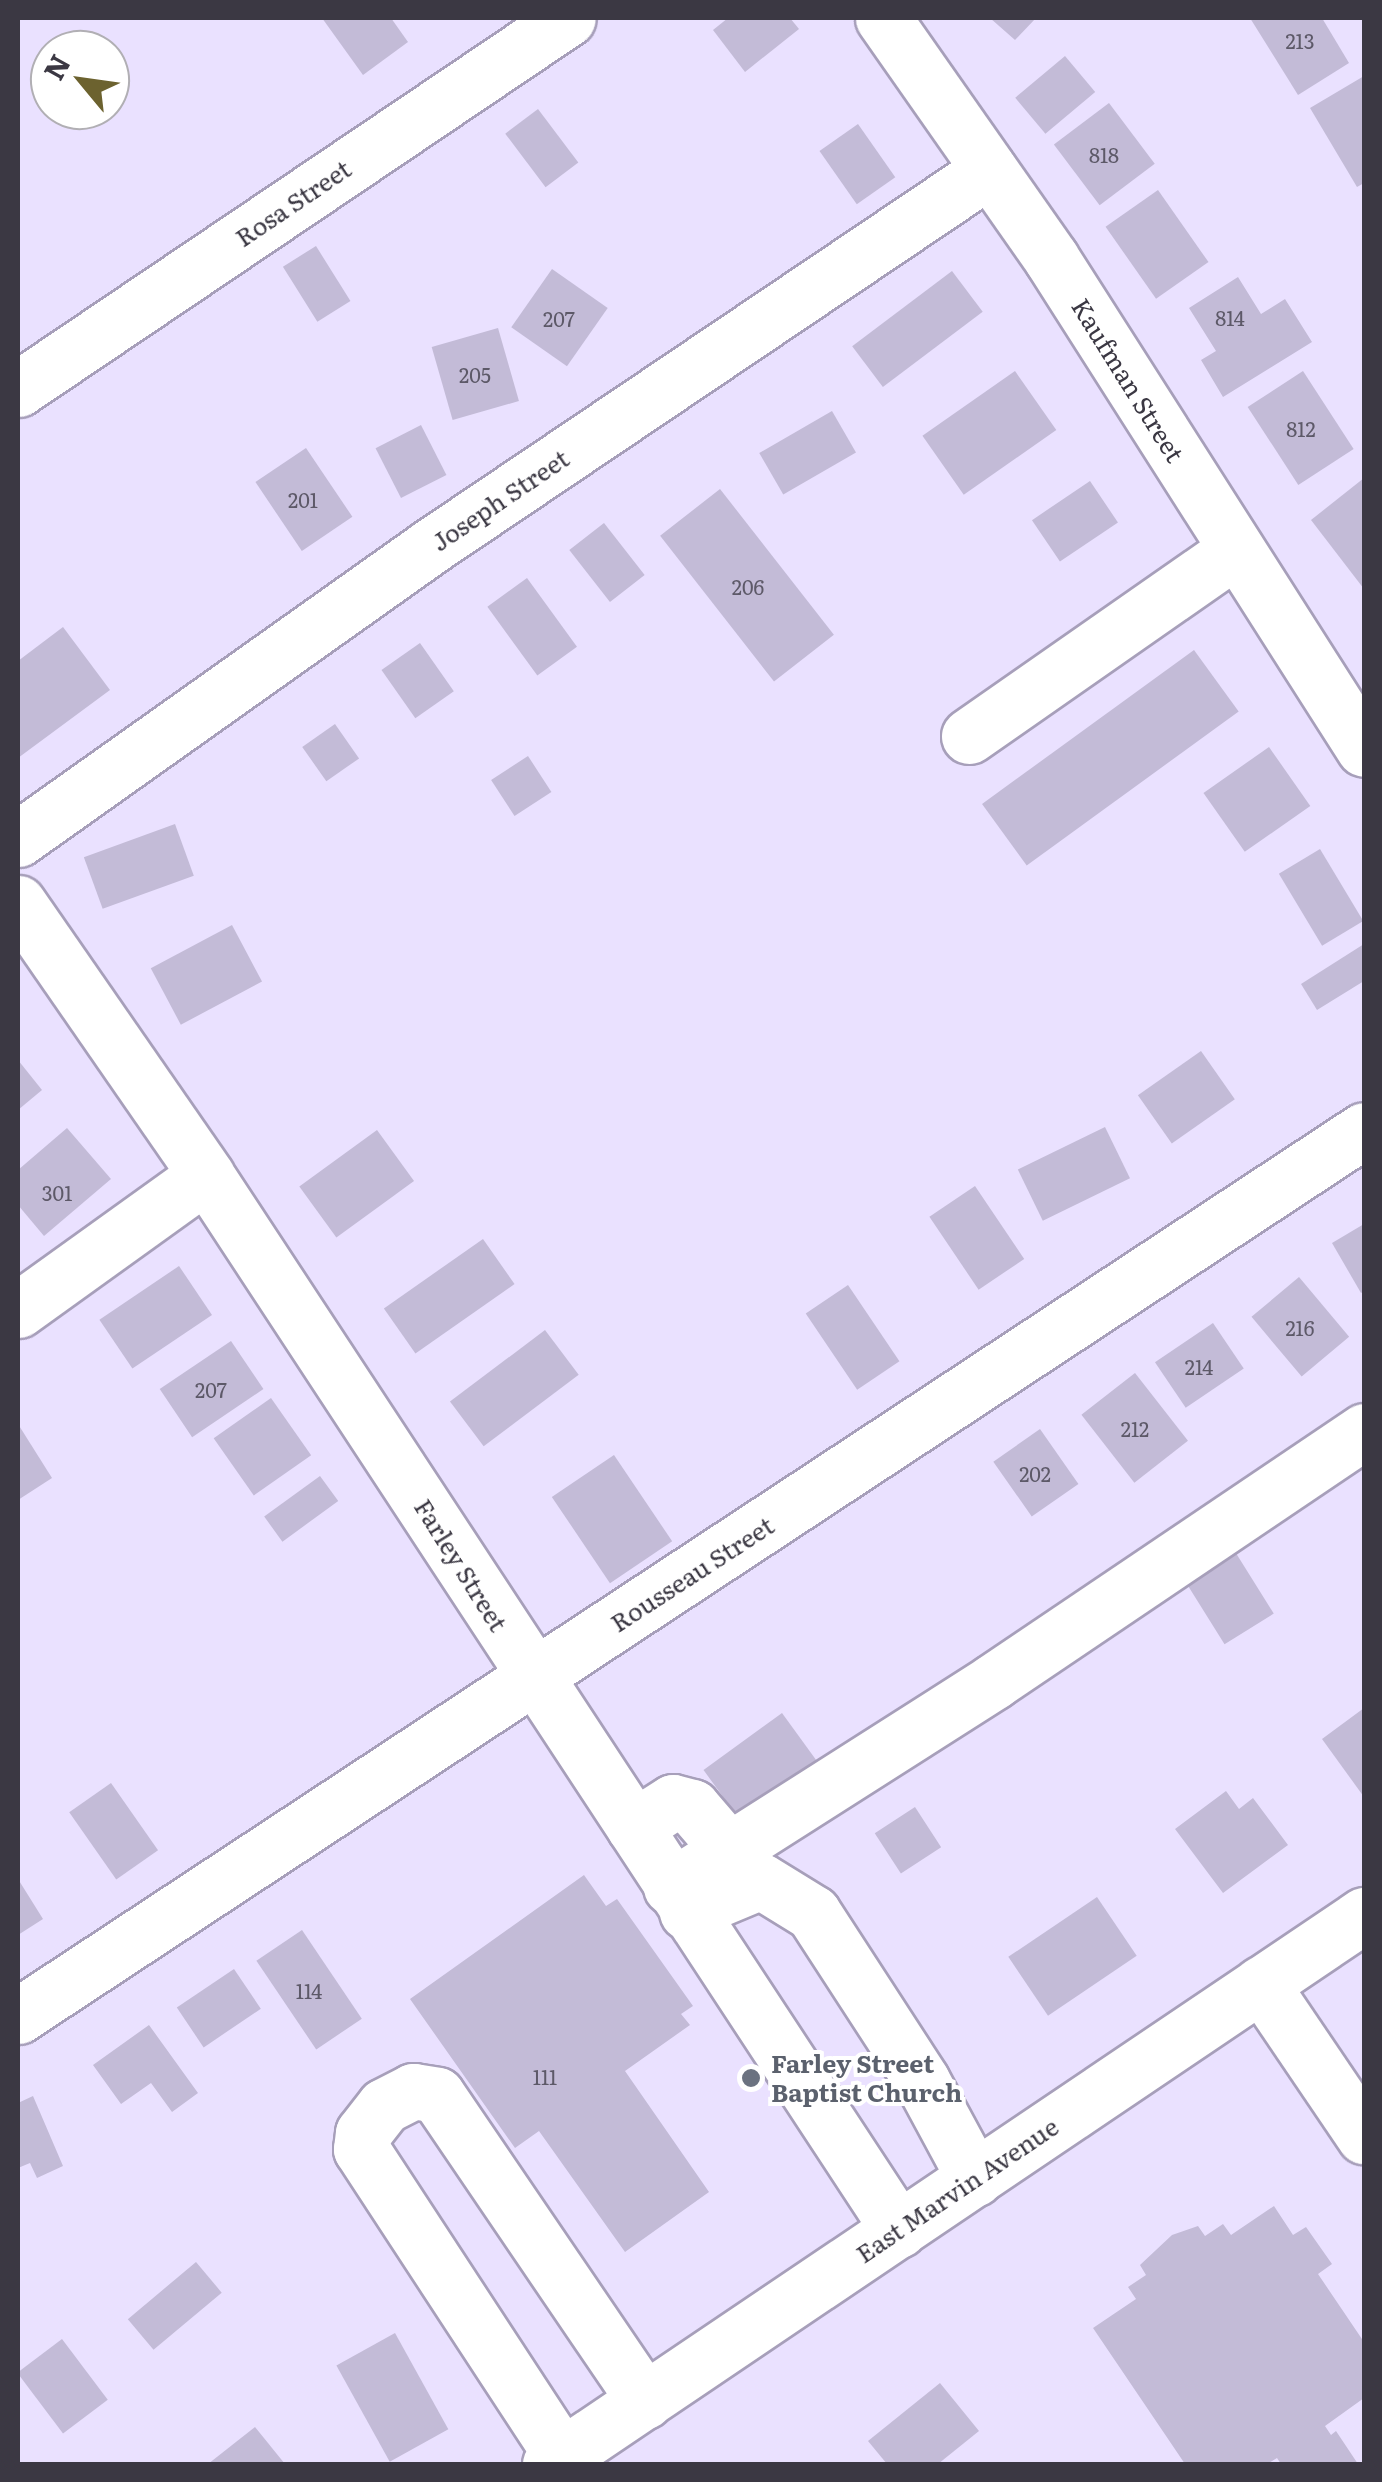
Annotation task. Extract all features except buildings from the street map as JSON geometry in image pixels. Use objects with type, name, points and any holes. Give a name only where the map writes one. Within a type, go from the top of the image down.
[{"type":"street","name":"Rosa Street","points":[[18,389],[568,18]]},
{"type":"street","name":"Kaufman Street","points":[[883,18],[989,170],[1364,749]]},
{"type":"street","name":"Joseph Street","points":[[18,839],[431,546],[989,170]]},
{"type":"street","points":[[969,736],[1234,552]]},
{"type":"street","name":"Farley Street","points":[[18,904],[206,1174],[532,1679],[634,1826],[899,2230]]},
{"type":"street","name":"Rousseau Street","points":[[18,2016],[1364,1130]]},
{"type":"street","points":[[18,1310],[206,1174]]},
{"type":"street","points":[[679,1900],[729,1850],[1364,1431]]},
{"type":"street","points":[[634,1826],[674,1802],[692,1808],[729,1850]]},
{"type":"street","points":[[679,1900],[760,1881],[813,1912],[912,2064],[975,2179]]},
{"type":"street","name":"East Marvin Avenue","points":[[556,2460],[1364,1915]]},
{"type":"street","points":[[1261,1984],[1364,2136]]},
{"type":"street","points":[[556,2460],[361,2149],[363,2133],[384,2106],[412,2091],[437,2095],[644,2400]]},
{"type":"place","name":"Farley Street Baptist Church","points":[[751,2078]]}]
